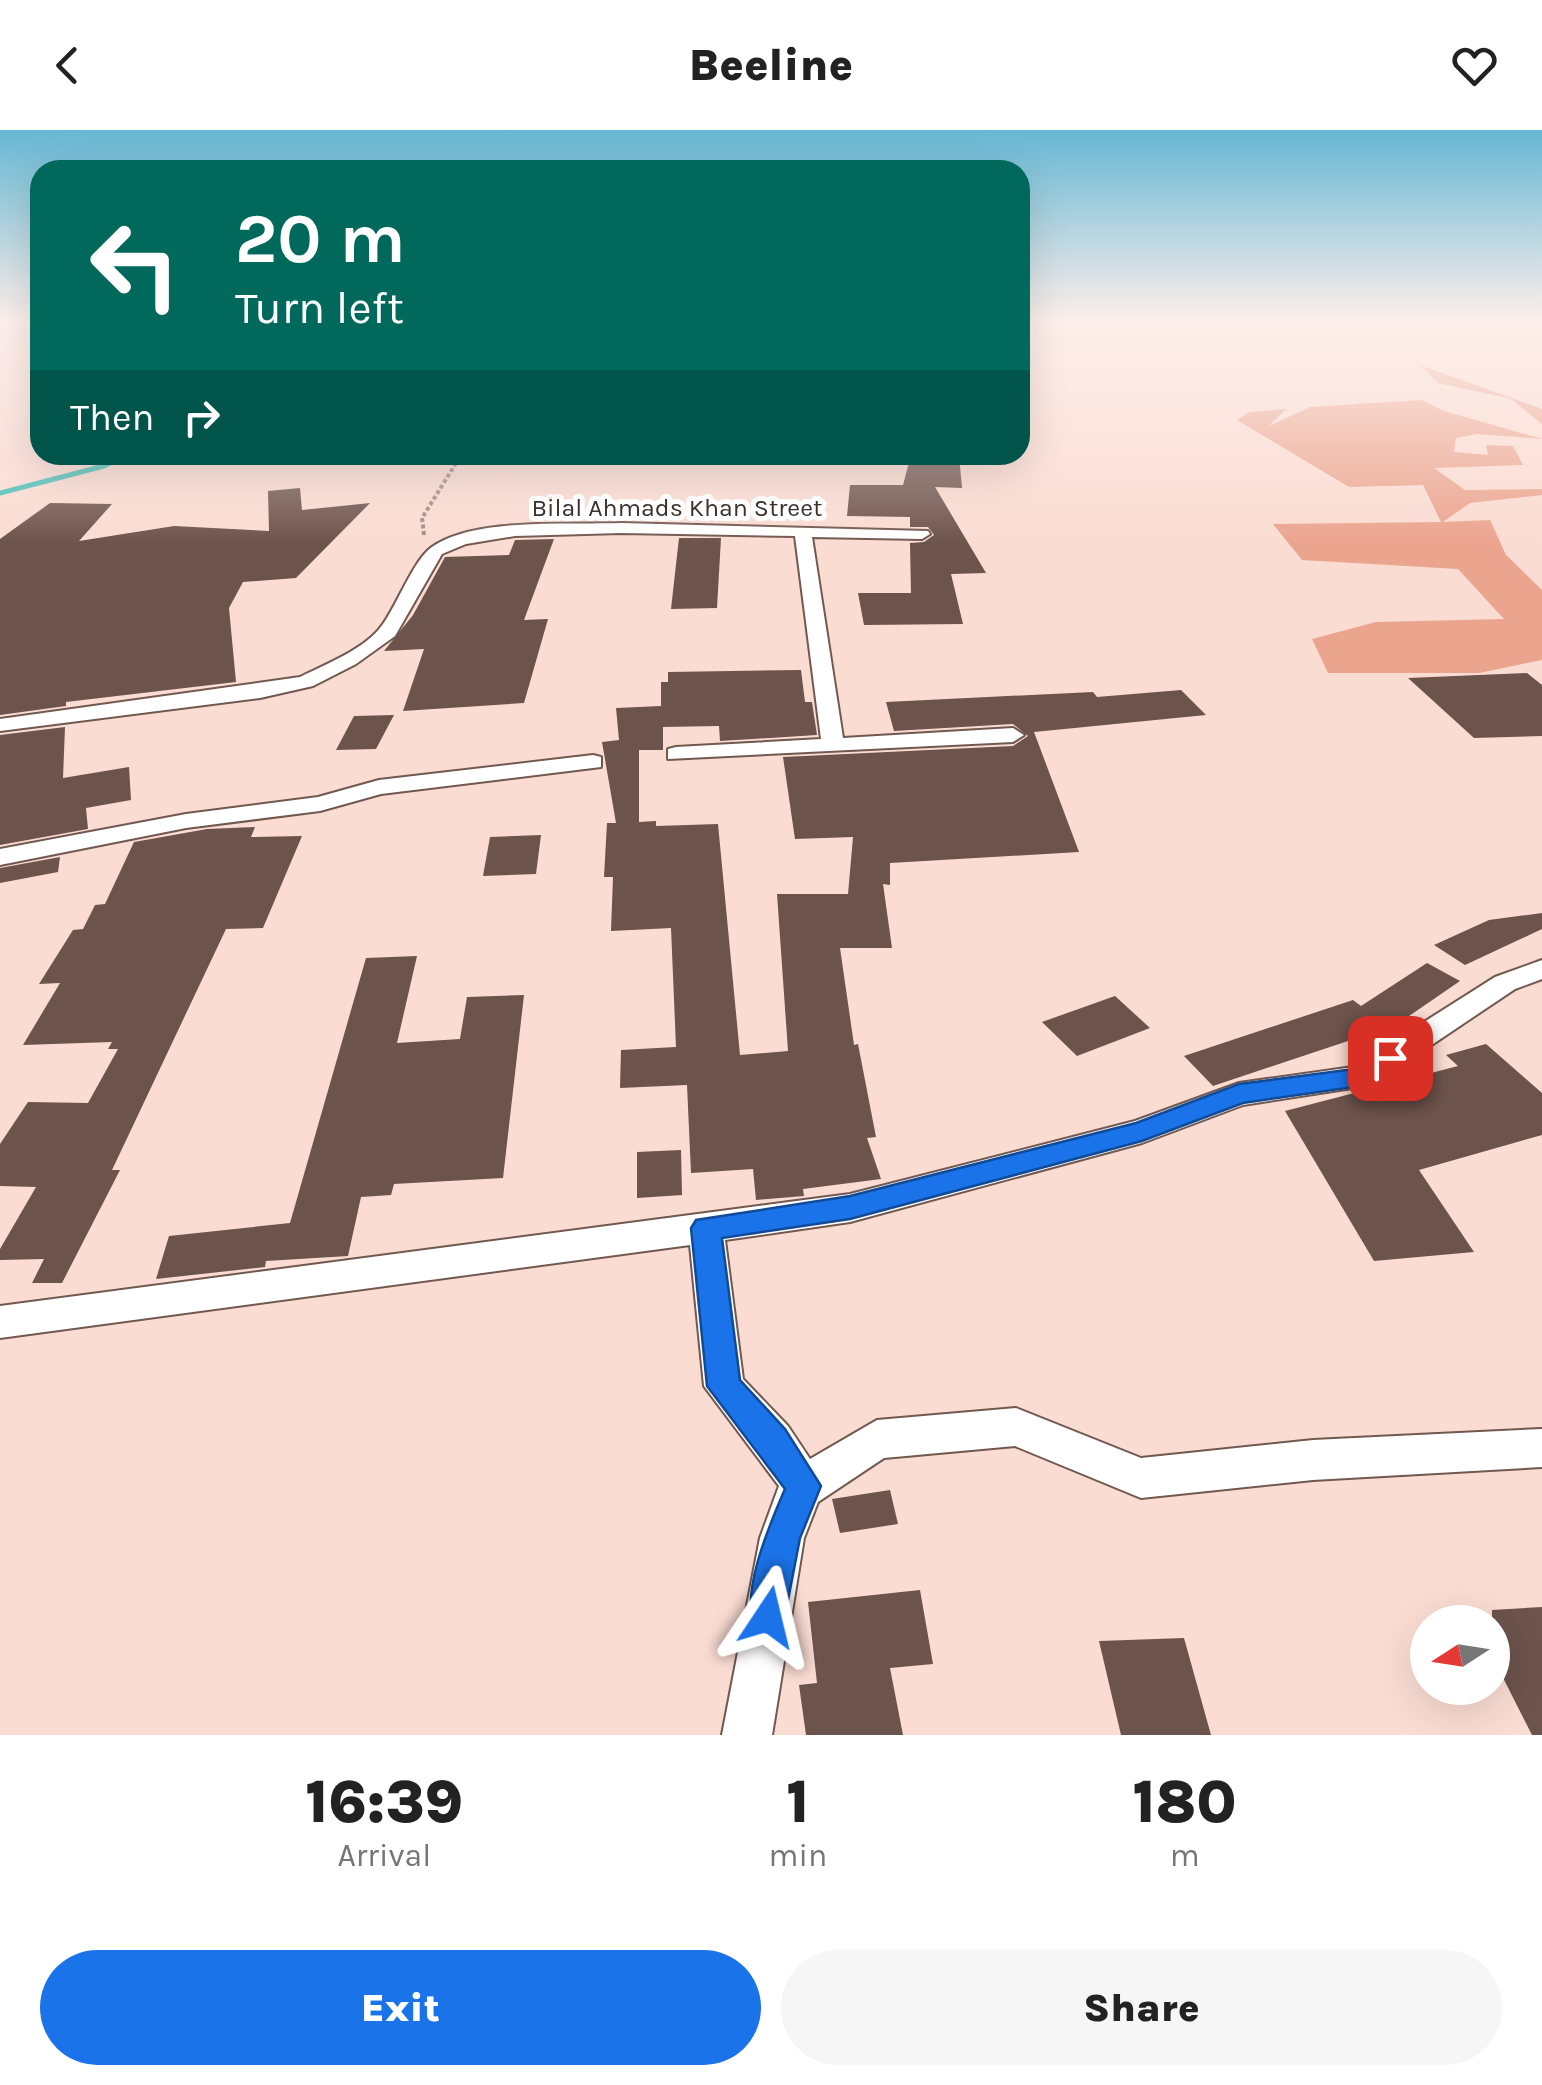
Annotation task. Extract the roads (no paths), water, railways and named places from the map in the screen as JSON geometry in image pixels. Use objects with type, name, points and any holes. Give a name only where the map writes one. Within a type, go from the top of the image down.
[{"type":"street","name":"Bilal Ahmads Khan Street","points":[[0,725],[260,692],[306,682],[349,660],[388,632],[436,552],[462,540],[515,531],[621,528],[922,534]]},
{"type":"street","points":[[803,533],[832,744]]},
{"type":"street","points":[[676,754],[1013,736]]},
{"type":"street","points":[[0,857],[186,820],[320,804],[379,787],[593,762]]},
{"type":"street","points":[[0,1322],[850,1208],[1142,1131],[1239,1094],[1360,1077],[1506,983],[1542,970]]},
{"type":"street","points":[[706,1228],[724,1386],[773,1440],[801,1488]]},
{"type":"street","points":[[748,1735],[782,1538],[801,1488],[877,1439],[1016,1427],[1141,1478],[1312,1460],[1542,1448]]},
{"type":"waterway","points":[[0,493],[106,465]]}]
